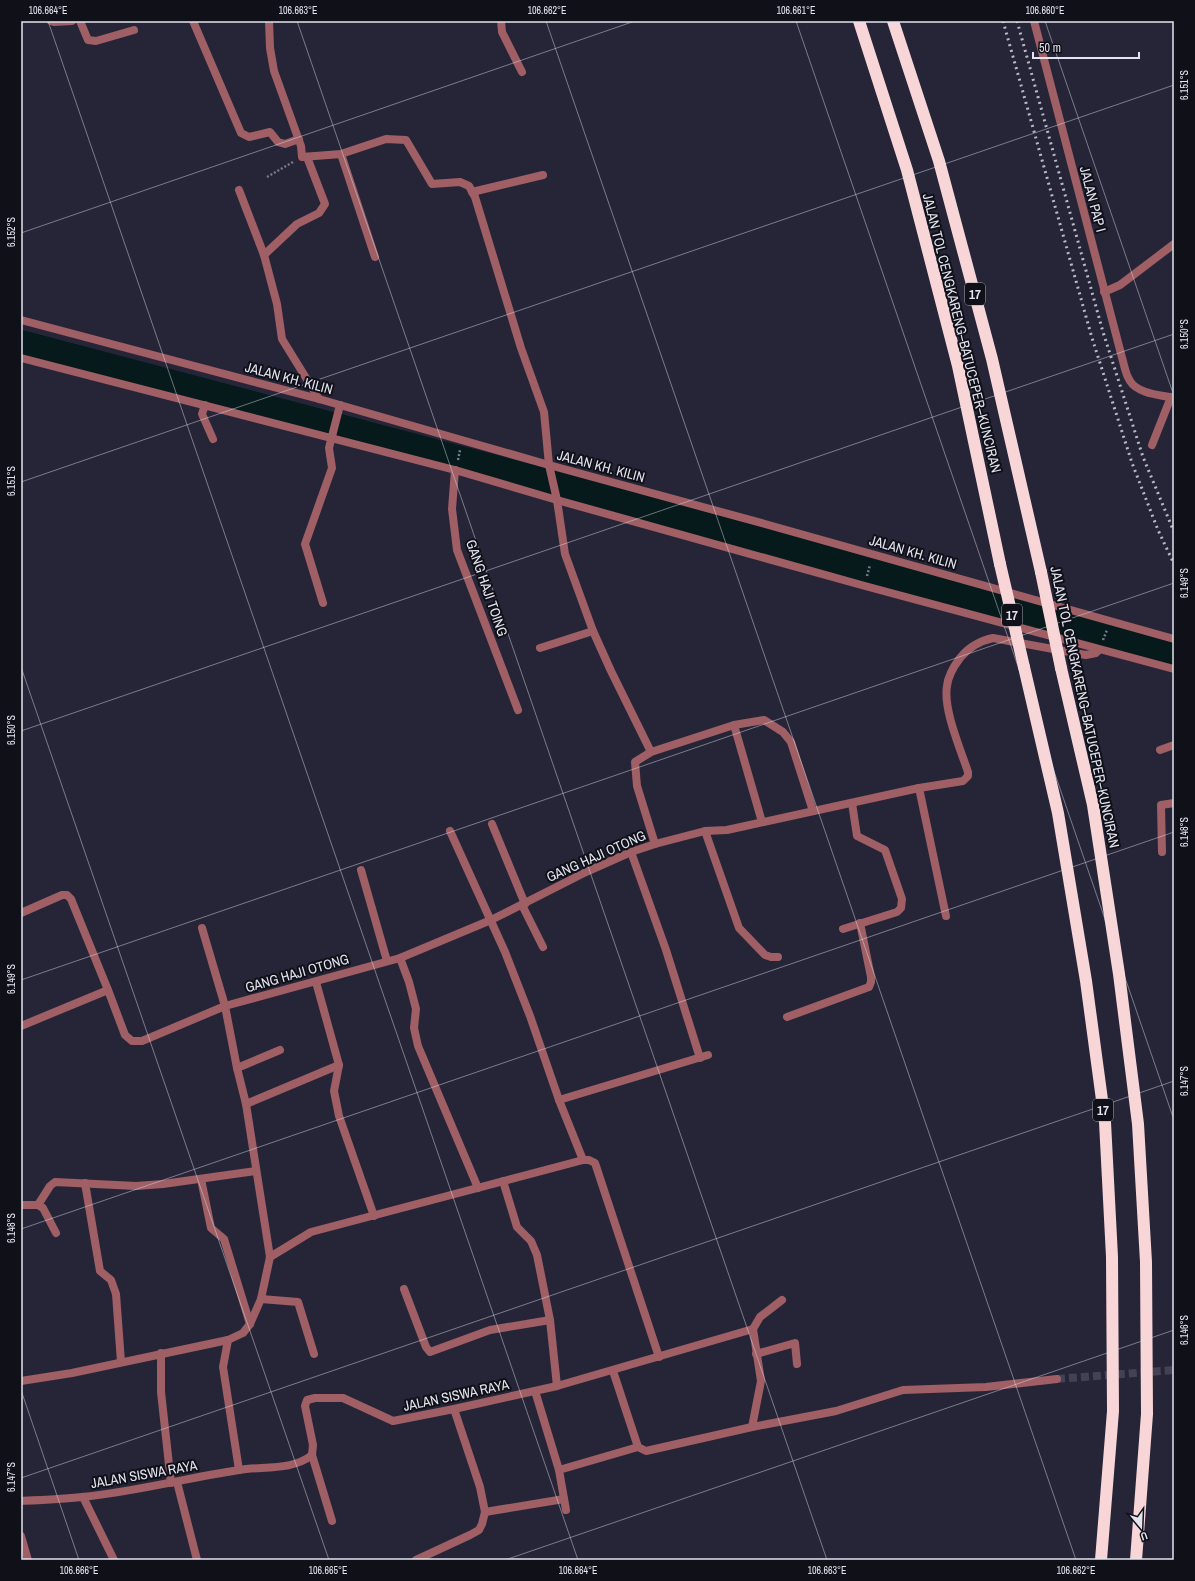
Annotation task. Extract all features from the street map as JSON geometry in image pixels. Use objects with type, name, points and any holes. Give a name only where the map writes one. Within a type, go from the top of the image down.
[{"type":"highway","name":"JALAN TOL CENGKARENG–BATUCEPER–KUNCIRAN","points":[[859,21],[907,170],[958,366],[1000,564],[1058,813],[1086,981],[1105,1122],[1112,1257],[1113,1411],[1101,1560]]},
{"type":"highway","name":"JALAN TOL CENGKARENG–BATUCEPER–KUNCIRAN","points":[[893,21],[939,161],[992,358],[1093,805],[1120,974],[1138,1124],[1146,1262],[1147,1414],[1136,1560]]},
{"type":"street","points":[[51,21],[72,21]]},
{"type":"street","points":[[80,21],[88,40],[96,41],[134,30]]},
{"type":"street","points":[[193,21],[241,133],[250,137],[270,132],[278,142],[285,144],[298,139]]},
{"type":"street","points":[[264,255],[297,224],[319,213],[325,204],[298,139],[274,71],[270,48],[269,21]]},
{"type":"street","points":[[501,21],[502,32],[522,72]]},
{"type":"street","name":"JALAN PAP I","points":[[1034,21],[1125,370],[1130,382],[1136,388],[1150,393],[1172,397]]},
{"type":"street","points":[[305,157],[340,154],[386,139],[406,140],[432,184],[460,182],[469,186],[475,197],[521,348],[544,412],[549,465],[556,497],[565,554],[593,631],[651,752]]},
{"type":"street","points":[[340,154],[375,258]]},
{"type":"street","points":[[472,192],[542,175]]},
{"type":"street","points":[[239,190],[264,255],[277,304],[282,339],[319,399]]},
{"type":"street","points":[[1104,292],[1120,285],[1174,244]]},
{"type":"street","name":"JALAN KH. KILIN","points":[[21,320],[319,399],[549,465],[1174,639]]},
{"type":"street","points":[[21,358],[331,438],[456,466],[556,497],[1101,647],[1174,669]]},
{"type":"street","points":[[1152,445],[1172,397]]},
{"type":"street","points":[[205,405],[202,414],[213,439]]},
{"type":"street","points":[[323,603],[305,544],[332,468],[328,448],[340,405]]},
{"type":"street","name":"GANG HAJI TOING","points":[[456,466],[452,509],[457,550],[518,710]]},
{"type":"street","points":[[540,648],[593,631]]},
{"type":"street","name":"GANG HAJI OTONG","points":[[108,990],[125,1035],[129,1039],[138,1042],[226,1006],[400,958],[491,920],[586,872],[631,852],[655,844],[705,831],[727,830],[919,788],[963,781],[968,776],[968,772],[947,705],[947,685],[954,666],[967,650],[983,640],[993,638],[1086,655],[1096,653],[1101,647]]},
{"type":"street","points":[[655,844],[637,786],[635,762],[651,752],[734,725],[764,720],[783,732],[791,742],[813,811]]},
{"type":"street","points":[[734,725],[762,822]]},
{"type":"street","points":[[1160,750],[1174,745]]},
{"type":"street","points":[[919,788],[946,916]]},
{"type":"street","points":[[842,929],[897,912],[901,908],[902,900],[887,852],[857,836],[852,803]]},
{"type":"street","points":[[1162,852],[1161,805],[1174,803]]},
{"type":"street","points":[[492,824],[523,904],[543,947]]},
{"type":"street","points":[[450,831],[505,952],[530,1016],[559,1100],[583,1160]]},
{"type":"street","points":[[705,831],[739,928],[765,955],[771,958],[778,957]]},
{"type":"street","points":[[559,1100],[704,1057],[631,852]]},
{"type":"street","points":[[361,870],[387,961]]},
{"type":"street","points":[[21,913],[62,895],[67,895],[71,899],[108,990],[21,1026]]},
{"type":"street","points":[[787,1017],[869,987],[871,977],[860,923]]},
{"type":"street","points":[[21,1381],[72,1373],[160,1353],[228,1340],[243,1333],[250,1324],[261,1299],[270,1257],[246,1104],[237,1068],[226,1006],[202,928]]},
{"type":"street","points":[[400,958],[409,982],[416,1009],[414,1028],[418,1046],[478,1188]]},
{"type":"street","points":[[316,982],[339,1065],[334,1091],[339,1116],[374,1216]]},
{"type":"street","points":[[237,1068],[280,1050]]},
{"type":"street","points":[[246,1104],[339,1065]]},
{"type":"street","points":[[270,1257],[311,1232],[583,1160],[589,1160],[595,1163],[660,1357]]},
{"type":"street","points":[[38,1205],[50,1186],[55,1182],[136,1186],[164,1184],[256,1171]]},
{"type":"street","points":[[201,1178],[210,1228],[224,1239],[250,1324]]},
{"type":"street","points":[[503,1181],[517,1227],[531,1240],[537,1255],[550,1320],[557,1386]]},
{"type":"street","points":[[85,1183],[100,1271],[111,1280],[116,1294],[121,1362]]},
{"type":"street","points":[[21,1206],[38,1205],[43,1208],[56,1233]]},
{"type":"street","points":[[404,1289],[426,1348],[430,1352],[490,1330],[550,1320]]},
{"type":"street","points":[[261,1299],[298,1302],[314,1354]]},
{"type":"street","points":[[752,1427],[761,1381],[753,1329],[760,1317],[782,1300]]},
{"type":"street","name":"JALAN SISWA RAYA","points":[[21,1501],[83,1497],[239,1470],[294,1465],[306,1460],[312,1455],[312,1444],[305,1406],[307,1400],[315,1398],[343,1398],[393,1421],[557,1386],[613,1371],[753,1329]]},
{"type":"street","points":[[228,1340],[223,1367],[239,1470]]},
{"type":"street","points":[[756,1354],[795,1343],[797,1364]]},
{"type":"street","points":[[160,1353],[161,1392],[174,1482],[197,1560]]},
{"type":"street","points":[[613,1371],[638,1447]]},
{"type":"street","points":[[559,1470],[638,1447],[646,1451],[752,1427],[836,1411],[903,1390],[986,1387],[1057,1379]]},
{"type":"street","points":[[535,1391],[559,1470],[566,1510]]},
{"type":"street","points":[[416,1560],[427,1558],[470,1535],[479,1530],[482,1524],[484,1512],[480,1487],[454,1409]]},
{"type":"street","points":[[312,1455],[332,1520]]},
{"type":"street","points":[[83,1497],[114,1560]]},
{"type":"street","points":[[484,1512],[564,1499]]},
{"type":"street","points":[[21,1536],[28,1560]]},
{"type":"path","points":[[267,177],[305,157]]},
{"type":"path","points":[[456,466],[460,450]]},
{"type":"path","points":[[867,579],[870,562]]},
{"type":"path","points":[[1101,647],[1108,626]]},
{"type":"waterway","points":[[21,343],[586,492],[1174,655]]},
{"type":"tunnel","points":[[1057,1379],[1174,1370]]},
{"type":"railway","points":[[1003,21],[1092,338],[1132,463],[1158,530],[1174,564]]},
{"type":"railway","points":[[1017,21],[1103,332],[1143,457],[1174,532]]}]
